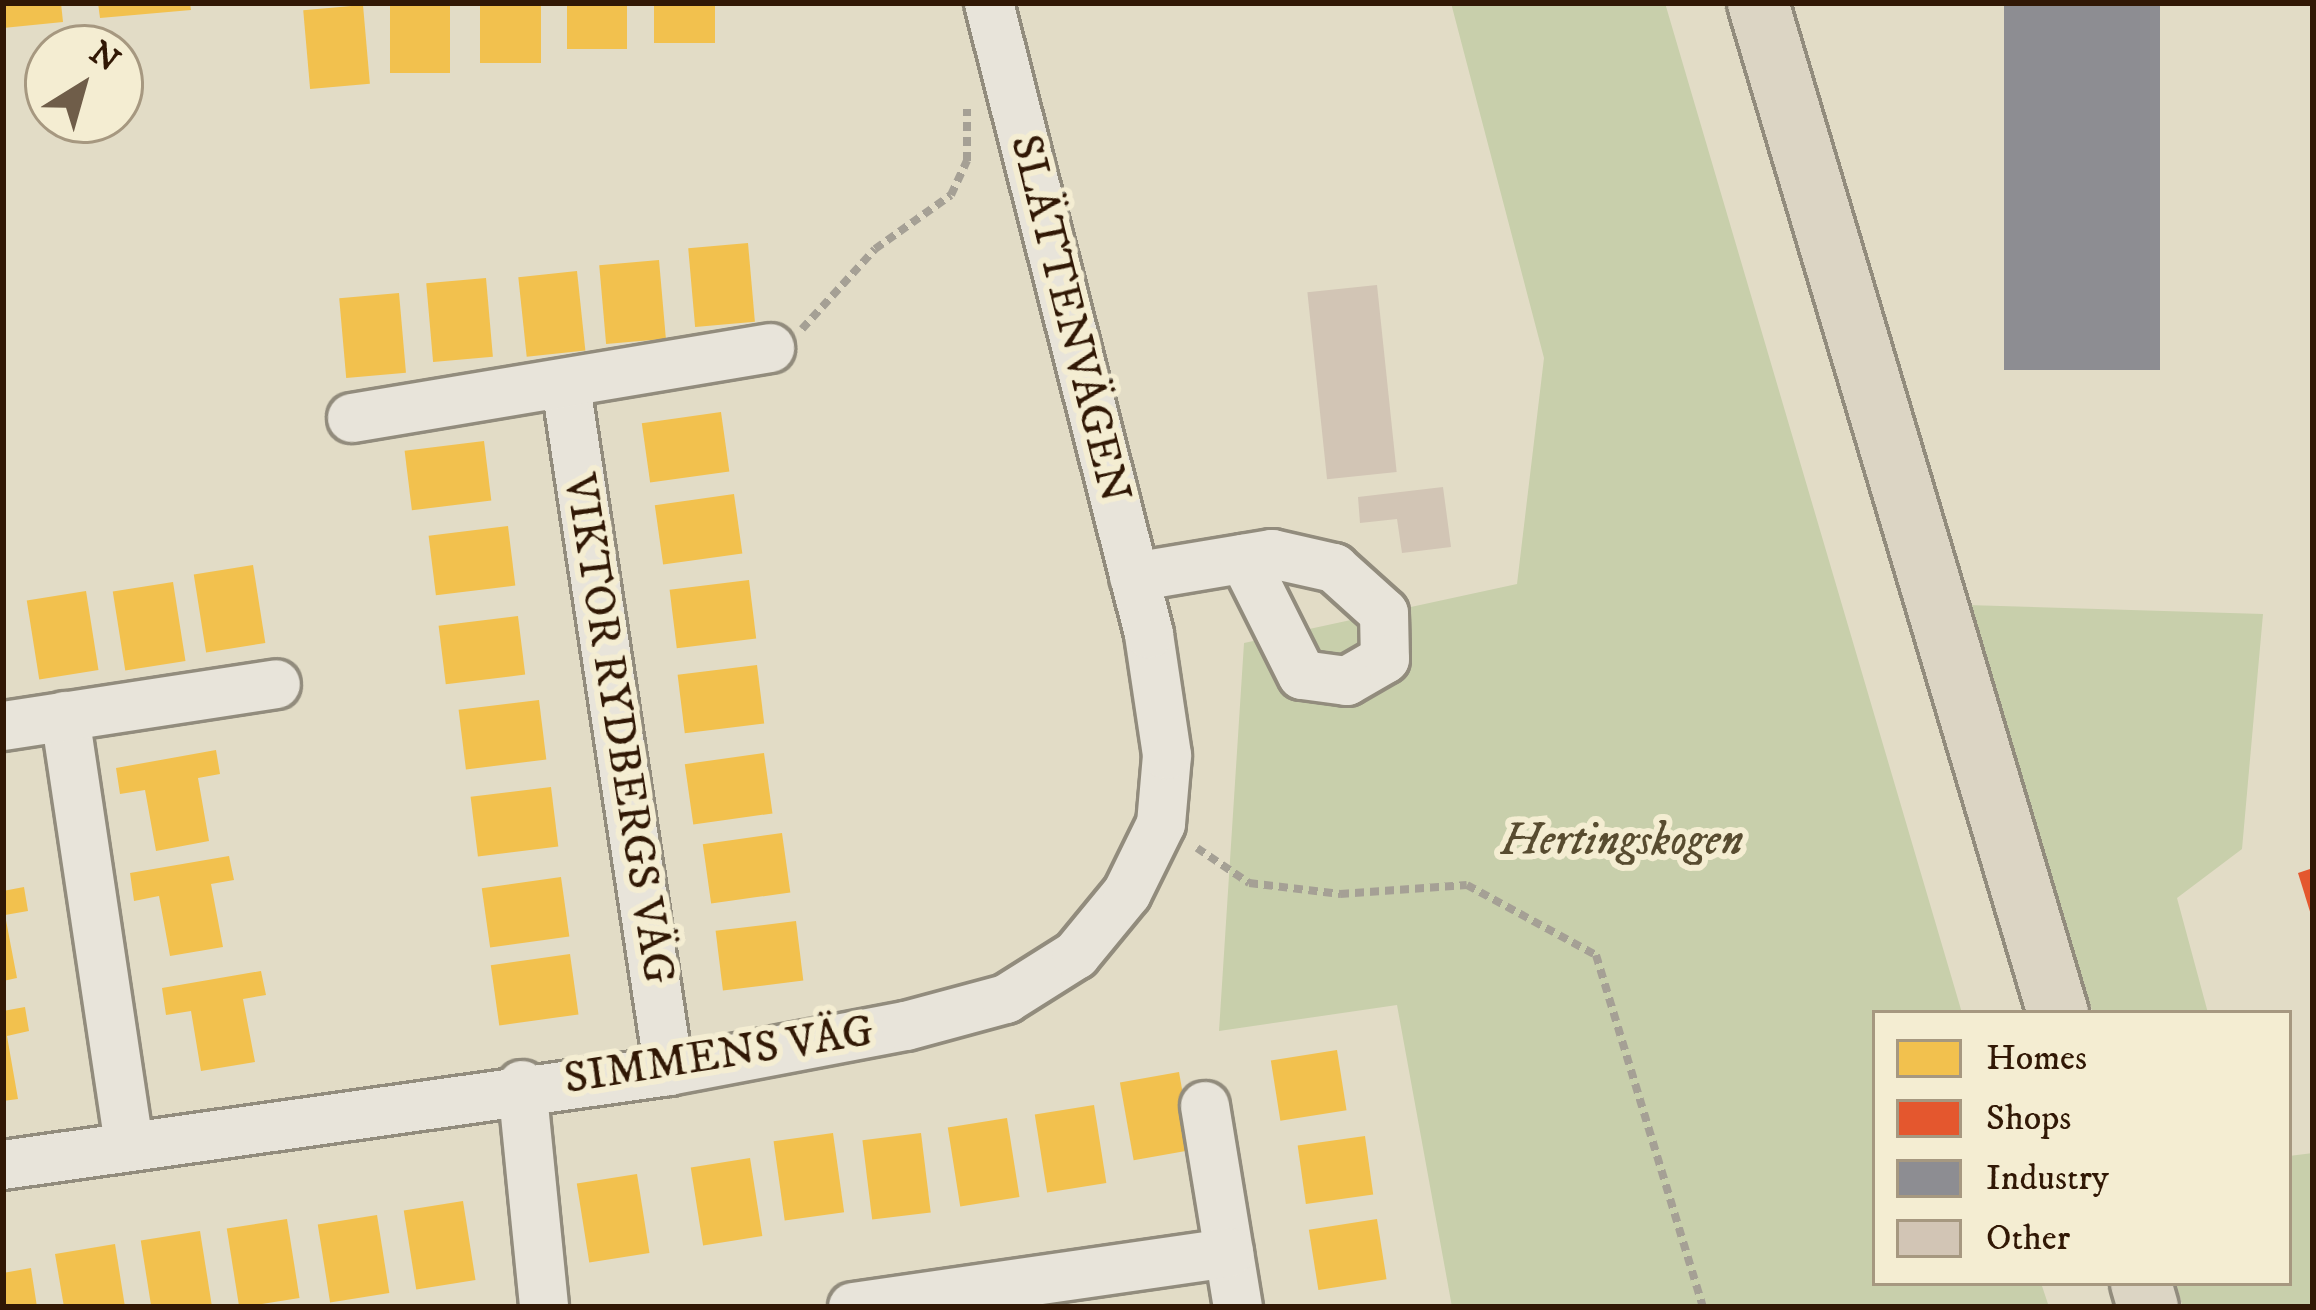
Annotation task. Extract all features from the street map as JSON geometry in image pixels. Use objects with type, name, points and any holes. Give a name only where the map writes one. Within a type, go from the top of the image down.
[{"type":"main road","points":[[1758,3],[2058,1010]]},
{"type":"street","name":"SLÄTTENVÄGEN","points":[[989,3],[1149,634]]},
{"type":"street","points":[[352,418],[566,386],[770,348]]},
{"type":"street","name":"VIKTOR RYDBERGS VÄG","points":[[566,386],[669,1071]]},
{"type":"street","points":[[1135,577],[1244,559]]},
{"type":"street","name":"SIMMENS VÄG","points":[[3,1165],[522,1085],[669,1071],[1006,999],[1076,955],[1127,893],[1161,824],[1167,755],[1149,634]]},
{"type":"street","points":[[3,726],[276,683]]},
{"type":"street","points":[[65,716],[130,1145]]},
{"type":"street","points":[[522,1085],[544,1307]]},
{"type":"street","points":[[1205,1106],[1238,1307]]},
{"type":"street","points":[[854,1307],[1229,1253]]},
{"type":"path","points":[[770,348],[951,194],[968,161],[967,96]]},
{"type":"path","points":[[1161,824],[1250,883],[1340,894],[1468,885],[1597,955],[1703,1307]]},
{"type":"green space","name":"Hertingskogen","points":[[1451,3],[1665,3],[1961,1010],[1872,1010],[1872,1286],[2042,1286],[2049,1307],[1452,1307],[1397,1005],[1219,1031],[1244,643],[1517,584],[1544,358]]},
{"type":"green space","points":[[1967,605],[2263,614],[2242,849],[2177,898],[2207,1010],[2092,1010]]},
{"type":"green space","points":[[2313,1153],[2313,1307],[2183,1307],[2177,1286],[2292,1286],[2292,1156]]},
{"type":"building: Homes","points":[[3,3],[61,3],[63,22],[3,28]]},
{"type":"building: Homes","points":[[98,3],[190,3],[191,10],[100,18]]},
{"type":"building: Homes","points":[[390,3],[450,3],[450,73],[390,73]]},
{"type":"building: Homes","points":[[480,3],[541,3],[541,63],[480,63]]},
{"type":"building: Homes","points":[[567,3],[627,3],[627,49],[567,49]]},
{"type":"building: Homes","points":[[654,3],[715,3],[715,43],[654,43]]},
{"type":"building: Homes","points":[[363,5],[370,84],[310,89],[303,10]]},
{"type":"building: Homes","points":[[748,243],[755,322],[695,327],[688,248]]},
{"type":"building: Homes","points":[[659,260],[666,339],[606,344],[599,265]]},
{"type":"building: Homes","points":[[577,271],[585,351],[527,357],[518,277]]},
{"type":"building: Homes","points":[[486,278],[493,357],[433,362],[426,283]]},
{"type":"building: Homes","points":[[399,293],[406,373],[346,378],[339,298]]},
{"type":"building: Homes","points":[[721,412],[729,471],[650,483],[642,423]]},
{"type":"building: Homes","points":[[484,441],[491,501],[412,510],[405,451]]},
{"type":"building: Homes","points":[[734,494],[742,553],[663,565],[655,505]]},
{"type":"building: Homes","points":[[508,526],[515,586],[436,595],[429,536]]},
{"type":"building: Homes","points":[[253,565],[265,643],[206,652],[194,574]]},
{"type":"building: Homes","points":[[749,580],[756,639],[677,648],[670,590]]},
{"type":"building: Homes","points":[[173,582],[186,661],[125,671],[113,592]]},
{"type":"building: Homes","points":[[86,591],[99,670],[39,679],[27,600]]},
{"type":"building: Homes","points":[[518,616],[525,675],[446,684],[439,626]]},
{"type":"building: Homes","points":[[757,665],[764,724],[685,733],[678,675]]},
{"type":"building: Homes","points":[[539,700],[546,760],[466,769],[459,710]]},
{"type":"building: Homes","points":[[216,750],[220,774],[198,778],[209,841],[156,851],[145,790],[120,794],[116,768]]},
{"type":"building: Homes","points":[[764,753],[772,813],[693,825],[685,764]]},
{"type":"building: Homes","points":[[551,787],[558,847],[478,856],[471,797]]},
{"type":"building: Homes","points":[[782,833],[790,892],[711,904],[703,844]]},
{"type":"building: Homes","points":[[229,856],[234,880],[211,884],[223,947],[170,956],[159,896],[134,901],[130,873]]},
{"type":"building: Homes","points":[[561,877],[569,936],[490,948],[482,888]]},
{"type":"building: Homes","points":[[24,887],[28,911],[5,915],[17,978],[3,981],[3,891]]},
{"type":"building: Homes","points":[[796,921],[803,981],[723,990],[716,931]]},
{"type":"building: Homes","points":[[570,954],[578,1014],[499,1026],[491,965]]},
{"type":"building: Homes","points":[[261,971],[266,995],[243,999],[255,1062],[201,1071],[191,1011],[166,1015],[162,988]]},
{"type":"building: Homes","points":[[25,1007],[29,1031],[7,1036],[18,1099],[3,1101],[3,1011]]},
{"type":"building: Homes","points":[[1337,1050],[1347,1110],[1280,1121],[1271,1060]]},
{"type":"building: Homes","points":[[1179,1072],[1193,1150],[1134,1160],[1120,1082]]},
{"type":"building: Homes","points":[[1094,1105],[1106,1183],[1047,1192],[1035,1114]]},
{"type":"building: Homes","points":[[1007,1118],[1020,1197],[960,1206],[948,1127]]},
{"type":"building: Homes","points":[[833,1133],[844,1212],[785,1221],[774,1141]]},
{"type":"building: Homes","points":[[921,1133],[931,1212],[872,1220],[862,1140]]},
{"type":"building: Homes","points":[[1365,1136],[1373,1194],[1306,1204],[1298,1145]]},
{"type":"building: Homes","points":[[750,1158],[762,1236],[703,1245],[691,1167]]},
{"type":"building: Homes","points":[[637,1174],[650,1253],[589,1263],[577,1184]]},
{"type":"building: Homes","points":[[463,1201],[476,1280],[416,1289],[404,1210]]},
{"type":"building: Homes","points":[[377,1215],[389,1293],[330,1302],[318,1224]]},
{"type":"building: Homes","points":[[287,1219],[300,1298],[239,1307],[227,1229]]},
{"type":"building: Homes","points":[[1377,1219],[1387,1279],[1318,1290],[1309,1230]]},
{"type":"building: Homes","points":[[200,1231],[212,1307],[151,1307],[141,1240]]},
{"type":"building: Homes","points":[[115,1244],[125,1307],[64,1307],[55,1254]]},
{"type":"building: Homes","points":[[31,1268],[37,1307],[3,1307],[3,1273]]},
{"type":"building: Shops","points":[[2313,868],[2313,918],[2312,918],[2298,873]]},
{"type":"building: Industry","points":[[2004,3],[2160,3],[2160,370],[2004,370]]},
{"type":"building: Other","points":[[1377,285],[1397,472],[1327,479],[1307,292]]},
{"type":"building: Other","points":[[1443,487],[1451,547],[1402,553],[1397,519],[1360,523],[1358,497]]}]
